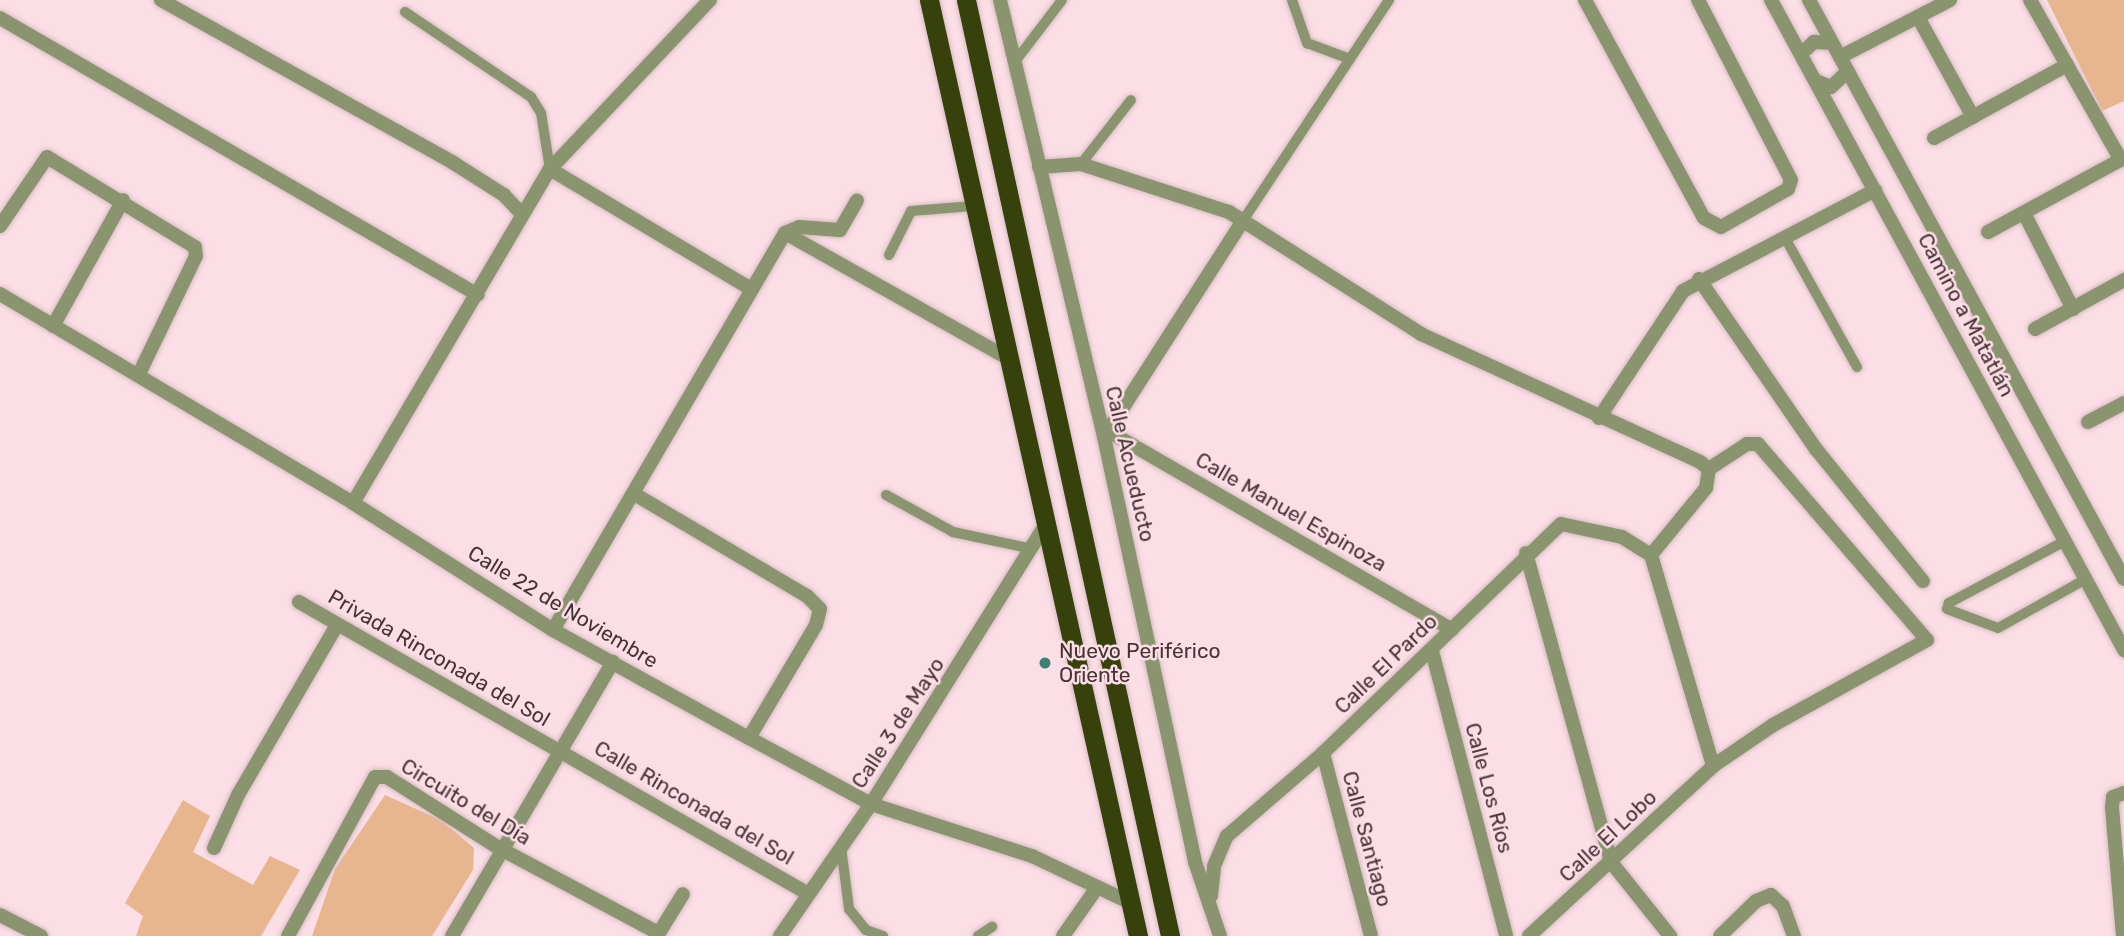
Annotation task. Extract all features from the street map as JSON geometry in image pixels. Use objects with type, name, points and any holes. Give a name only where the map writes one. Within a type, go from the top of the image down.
[{"type":"highway","points":[[929,0],[1043,529],[1138,936]]},
{"type":"highway","points":[[966,0],[1170,936]]},
{"type":"street","points":[[162,0],[452,162],[522,214]]},
{"type":"street","points":[[353,503],[426,372],[478,295],[550,169],[710,0]]},
{"type":"street","name":"Calle Acueducto","points":[[1000,0],[1106,434],[1195,862],[1211,901],[1220,936]]},
{"type":"street","points":[[1585,0],[1704,218],[1721,226],[1788,189],[1791,180],[1698,0]]},
{"type":"street","name":"Camino a Matatlán","points":[[1771,0],[2124,650]]},
{"type":"street","name":"Camino a Matatlán","points":[[1809,0],[2124,579]]},
{"type":"street","points":[[1840,57],[1950,0]]},
{"type":"street","points":[[1988,232],[2122,159],[2030,0]]},
{"type":"street","points":[[1919,17],[1973,117]]},
{"type":"street","points":[[0,18],[478,295]]},
{"type":"street","points":[[1801,54],[1814,42],[1832,43]]},
{"type":"street","points":[[1934,138],[2067,65]]},
{"type":"street","points":[[1816,81],[1831,87],[1848,71]]},
{"type":"street","points":[[0,226],[47,157],[186,240],[196,256],[138,376]]},
{"type":"street","points":[[1039,167],[1081,164],[1244,219],[1422,334],[1709,469],[1706,488],[1651,555],[1713,766]]},
{"type":"street","points":[[550,169],[751,289]]},
{"type":"street","points":[[1599,418],[1683,291],[1699,279],[1875,190]]},
{"type":"street","points":[[53,326],[123,200]]},
{"type":"street","points":[[552,630],[636,495],[785,233],[799,227],[840,230],[857,200]]},
{"type":"street","points":[[2024,213],[2073,309]]},
{"type":"street","points":[[1106,434],[1244,219]]},
{"type":"street","points":[[785,233],[1006,357]]},
{"type":"street","points":[[1699,279],[1816,449],[1923,581]]},
{"type":"street","points":[[2035,329],[2124,281]]},
{"type":"street","name":"Calle 22 de Noviembre","points":[[0,295],[353,503],[552,630],[871,804],[1032,856],[1096,889],[1131,903]]},
{"type":"street","points":[[2088,422],[2123,406]]},
{"type":"street","name":"Calle Manuel Espinoza","points":[[1106,434],[1452,630]]},
{"type":"street","name":"Calle El Lobo","points":[[1529,936],[1713,766],[1773,725],[1924,646],[1927,635],[1758,444],[1747,444],[1709,469]]},
{"type":"street","points":[[636,495],[807,596],[820,609],[816,625],[749,738]]},
{"type":"street","name":"Calle El Pardo","points":[[1211,901],[1214,866],[1227,836],[1323,753],[1432,651],[1526,553],[1561,524],[1636,544],[1651,555]]},
{"type":"street","name":"Calle 3 de Mayo","points":[[780,936],[807,893],[871,804],[1043,529]]},
{"type":"street","points":[[1526,553],[1611,862],[1670,936]]},
{"type":"street","name":"Privada Rinconada del Sol","points":[[299,602],[559,751]]},
{"type":"street","points":[[214,848],[238,795],[337,625]]},
{"type":"street","name":"Calle Los Ríos","points":[[1432,651],[1506,936]]},
{"type":"street","points":[[452,936],[499,848],[613,662]]},
{"type":"street","name":"Calle Rinconada del Sol","points":[[559,751],[807,893]]},
{"type":"street","name":"Calle Santiago","points":[[1323,753],[1371,936]]},
{"type":"street","name":"Circuito del Día","points":[[288,936],[375,777],[387,777],[499,848],[658,935]]},
{"type":"street","points":[[2123,936],[2112,807],[2113,797],[2124,793]]},
{"type":"street","points":[[1063,936],[1096,889]]},
{"type":"street","points":[[658,935],[683,894]]},
{"type":"street","points":[[1720,936],[1756,901],[1771,895],[1783,906],[1794,936]]},
{"type":"street","points":[[0,915],[41,936]]},
{"type":"lane","points":[[1014,63],[1062,0]]},
{"type":"lane","points":[[1292,0],[1307,43],[1350,59]]},
{"type":"lane","points":[[1244,219],[1389,0]]},
{"type":"lane","points":[[405,12],[531,97],[541,113],[550,169]]},
{"type":"lane","points":[[1081,164],[1131,100]]},
{"type":"lane","points":[[889,255],[911,211],[973,205]]},
{"type":"lane","points":[[1784,236],[1857,367]]},
{"type":"lane","points":[[886,495],[953,532],[1032,549]]},
{"type":"lane","points":[[2065,541],[1949,603],[1947,609],[1998,628],[2086,579]]},
{"type":"lane","points":[[841,847],[849,909],[866,930],[883,936]]},
{"type":"lane","points":[[978,936],[992,927]]},
{"type":"shaded area","points":[[2047,0],[2124,0],[2124,101],[2102,111]]},
{"type":"shaded area","points":[[385,795],[441,820],[474,848],[473,870],[432,936],[312,936],[335,869]]},
{"type":"shaded area","points":[[183,800],[210,816],[193,852],[253,885],[270,856],[300,870],[261,936],[136,936],[143,916],[125,903]]},
{"type":"place","name":"Nuevo Periférico Oriente","points":[[1045,663]]}]
